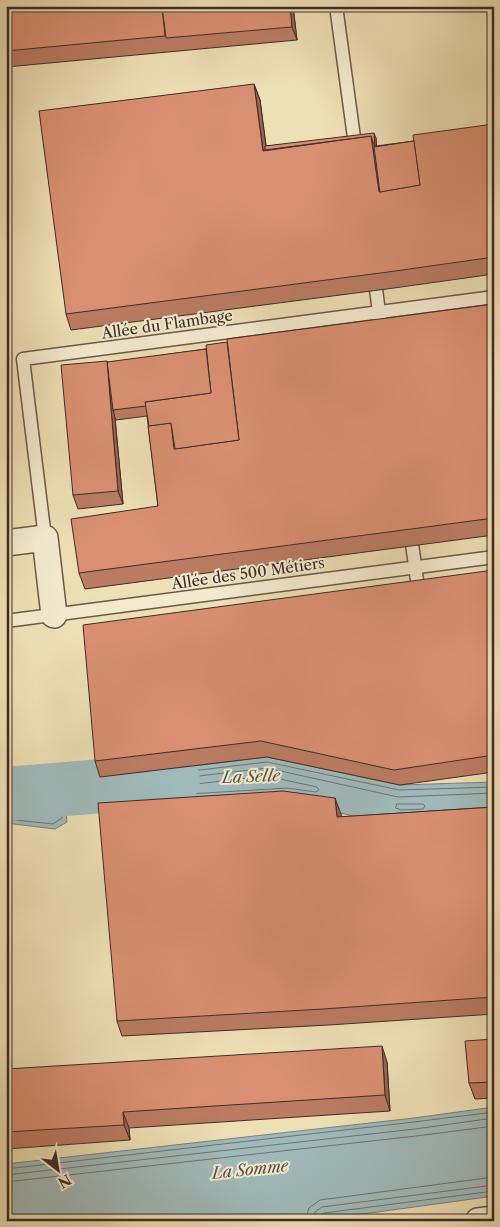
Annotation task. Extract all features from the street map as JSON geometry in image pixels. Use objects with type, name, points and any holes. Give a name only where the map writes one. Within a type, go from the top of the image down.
[{"type":"street","points":[[6,543],[45,538],[54,615]]},
{"type":"street","points":[[478,1221],[494,1219]]},
{"type":"lane","points":[[336,6],[358,164]]},
{"type":"lane","points":[[372,263],[385,351]]},
{"type":"lane","name":"Allée du Flambage","points":[[45,538],[23,359],[494,297]]},
{"type":"lane","points":[[408,518],[420,606]]},
{"type":"lane","name":"Allée des 500 Métiers","points":[[6,621],[494,556]]},
{"type":"water","points":[[267,757],[400,785],[494,782],[494,823],[400,829],[341,813],[288,807],[103,818],[100,777]]},
{"type":"water","points":[[17,779],[64,784],[67,822],[55,829],[6,823],[6,780]]},
{"type":"water","name":"La Somme","points":[[494,1107],[494,1196],[299,1221],[6,1221],[6,1164],[414,1118]]},
{"type":"building","points":[[6,6],[162,6],[165,36],[6,51]]},
{"type":"building","points":[[162,6],[290,6],[292,27],[166,38]]},
{"type":"building","points":[[254,84],[263,151],[371,136],[379,192],[420,185],[413,135],[494,124],[494,257],[66,314],[39,111]]},
{"type":"building","points":[[374,133],[375,147],[371,136],[265,150],[265,146]]},
{"type":"building","points":[[414,141],[420,185],[380,192],[374,147]]},
{"type":"building","points":[[494,304],[494,518],[79,573],[71,519],[158,506],[148,426],[171,423],[174,449],[239,440],[227,339]]},
{"type":"building","points":[[227,342],[239,440],[175,449],[171,423],[149,426],[145,402],[211,393],[206,345]]},
{"type":"building","points":[[206,349],[211,393],[145,402],[146,406],[113,410],[107,362]]},
{"type":"building","points":[[107,361],[118,491],[73,495],[61,365]]},
{"type":"building","points":[[494,570],[494,755],[394,770],[261,741],[95,761],[83,625]]},
{"type":"building","points":[[283,791],[335,798],[337,817],[494,807],[494,997],[117,1021],[98,803]]},
{"type":"building","points":[[494,1039],[494,1082],[469,1083],[465,1041]]},
{"type":"building","points":[[382,1046],[385,1095],[123,1112],[124,1125],[6,1132],[6,1069]]},
{"type":"waterway","name":"La Selle","points":[[6,794],[173,780]]}]
